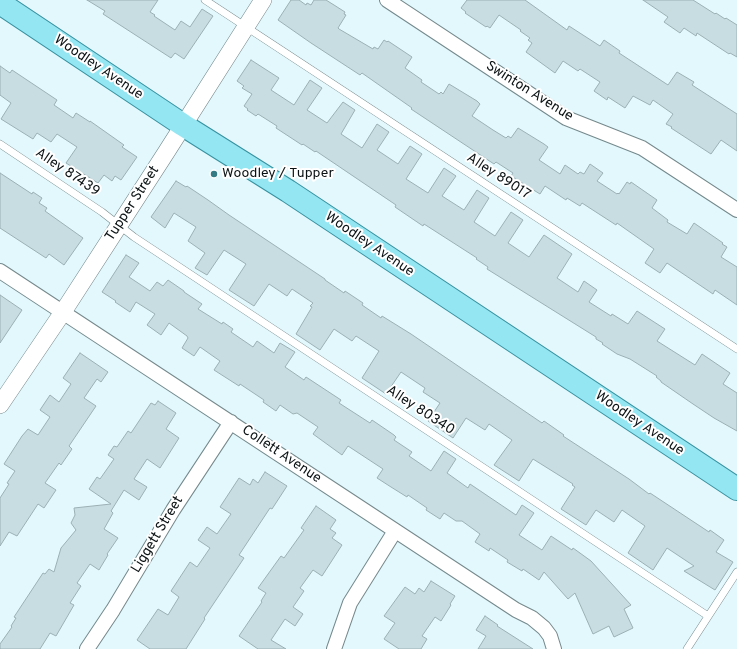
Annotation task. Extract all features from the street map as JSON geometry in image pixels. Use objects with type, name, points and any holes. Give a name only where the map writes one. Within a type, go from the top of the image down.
[{"type":"main road","name":"Woodley Avenue","points":[[0,3],[184,125],[288,191],[737,489]]},
{"type":"street","name":"Tupper Street","points":[[0,405],[119,226],[262,0]]},
{"type":"street","name":"Swinton Avenue","points":[[387,0],[566,118],[642,148],[737,210]]},
{"type":"street","name":"Collett Avenue","points":[[0,271],[516,610],[532,618],[544,628],[550,636],[554,648]]},
{"type":"street","name":"Liggett Street","points":[[87,649],[113,610],[173,510],[231,422]]},
{"type":"street","points":[[334,649],[350,603],[395,531]]},
{"type":"lane","name":"Alley 89017","points":[[205,0],[737,349]]},
{"type":"lane","name":"Alley 87439","points":[[0,144],[102,212],[119,226]]},
{"type":"lane","name":"Alley 80340","points":[[119,226],[708,616]]},
{"type":"lane","points":[[687,649],[737,572]]},
{"type":"building","points":[[87,0],[158,0],[150,12],[175,30],[181,21],[190,27],[202,9],[213,16],[184,59],[175,53],[171,58],[103,14],[105,11]]},
{"type":"building","points":[[291,0],[299,0],[306,5],[307,3],[311,5],[314,0],[326,0],[345,12],[344,14],[346,15],[338,28],[339,29],[373,49],[374,47],[378,49],[384,40],[387,42],[388,41],[412,57],[405,68],[422,80],[421,82],[439,94],[441,92],[443,94],[449,84],[477,101],[480,104],[472,116],[493,130],[506,138],[508,136],[511,138],[518,128],[548,147],[539,160],[560,174],[565,165],[578,174],[580,172],[584,174],[590,164],[603,173],[597,181],[617,194],[619,194],[627,182],[630,184],[631,182],[657,200],[652,208],[668,220],[667,222],[687,234],[694,223],[727,247],[721,257],[737,267],[737,305],[715,290],[713,294],[667,263],[660,273],[645,263],[654,249],[617,223],[616,225],[582,203],[580,206],[567,198],[566,200],[545,186],[540,194],[511,176],[513,173],[496,162],[494,164],[411,109],[412,108],[362,73],[360,75],[311,43],[278,20]]},
{"type":"building","points":[[467,0],[525,0],[567,30],[569,26],[600,46],[604,40],[620,51],[619,53],[668,85],[677,72],[694,82],[692,85],[737,114],[737,151],[721,140],[711,154],[666,124],[673,114],[653,100],[650,105],[633,96],[625,108],[608,97],[607,100],[594,91],[600,82],[580,69],[578,71],[563,61],[555,73],[526,52],[532,43],[528,40],[530,38],[520,31],[521,30],[499,15],[490,28],[487,26],[486,27],[465,13],[466,12],[461,8]]},
{"type":"building","points":[[643,0],[693,0],[715,14],[716,13],[725,19],[726,18],[737,25],[737,57],[730,53],[729,54],[697,33],[696,36],[684,28],[680,33],[664,22],[668,17]]},
{"type":"building","points":[[251,60],[279,78],[271,90],[294,105],[310,80],[322,88],[307,110],[327,123],[343,102],[355,110],[341,134],[362,148],[377,124],[389,132],[377,150],[398,164],[410,146],[422,154],[406,179],[428,193],[444,168],[456,176],[442,196],[464,210],[477,190],[489,198],[474,222],[495,236],[511,212],[523,220],[508,243],[529,257],[544,235],[572,254],[557,278],[578,292],[584,281],[597,290],[589,302],[611,316],[612,314],[628,324],[637,311],[665,329],[657,341],[695,365],[702,354],[730,373],[723,384],[737,393],[737,431],[714,418],[661,382],[656,377],[657,376],[630,359],[617,354],[602,344],[603,343],[596,339],[596,337],[487,269],[488,267],[476,259],[477,258],[424,224],[423,226],[395,207],[396,205],[316,151],[315,152],[303,144],[302,145],[258,114],[256,116],[247,110],[248,109],[244,106],[252,94],[242,88],[244,86],[237,81]]},
{"type":"building","points":[[0,66],[10,73],[12,70],[57,100],[54,105],[73,118],[76,113],[90,121],[124,145],[122,147],[137,157],[121,180],[115,176],[112,181],[104,175],[98,183],[66,163],[77,147],[57,134],[51,142],[37,133],[33,139],[1,119],[11,103],[0,95]]},
{"type":"building","points":[[0,173],[32,194],[33,192],[42,198],[39,203],[47,208],[45,211],[83,238],[64,265],[49,254],[46,258],[0,228]]},
{"type":"building","points":[[176,181],[186,187],[187,186],[208,200],[344,293],[345,291],[363,303],[362,305],[381,318],[382,316],[411,334],[542,423],[544,421],[564,435],[563,436],[629,479],[649,494],[650,493],[709,532],[710,530],[724,540],[716,552],[733,562],[715,590],[684,571],[694,566],[667,548],[653,570],[628,553],[645,526],[622,510],[614,522],[596,510],[586,525],[561,509],[575,487],[572,485],[573,484],[533,459],[519,481],[494,465],[512,440],[489,424],[485,430],[466,418],[453,438],[428,421],[440,403],[423,392],[425,388],[401,372],[386,394],[362,378],[379,351],[356,336],[352,341],[334,329],[320,350],[296,334],[313,303],[292,289],[287,296],[269,284],[254,306],[229,290],[246,264],[224,250],[207,275],[195,268],[205,253],[188,241],[196,227],[174,213],[165,228],[151,217]]},
{"type":"building","points":[[126,255],[139,263],[129,277],[150,291],[157,282],[163,286],[168,280],[202,304],[198,309],[222,324],[223,322],[233,329],[231,332],[253,347],[257,341],[274,353],[280,343],[295,352],[285,367],[304,380],[306,377],[341,400],[339,403],[370,423],[372,420],[394,435],[396,437],[394,440],[412,452],[409,456],[431,471],[444,451],[456,459],[447,473],[468,488],[470,484],[516,515],[522,505],[534,513],[519,535],[542,550],[551,536],[572,550],[573,548],[591,561],[631,605],[624,609],[633,628],[614,637],[609,626],[593,634],[575,593],[568,599],[544,572],[539,580],[523,569],[522,571],[507,562],[508,560],[490,548],[489,551],[475,542],[480,534],[462,521],[456,521],[444,513],[440,519],[408,495],[407,497],[377,478],[383,469],[348,446],[342,455],[313,434],[318,427],[297,413],[293,414],[280,405],[276,411],[263,402],[264,400],[240,384],[239,386],[214,370],[220,361],[200,347],[194,356],[182,348],[188,338],[187,336],[169,323],[161,335],[147,325],[155,314],[136,302],[130,312],[115,302],[116,301],[102,292]]},
{"type":"building","points":[[0,295],[22,310],[0,343]]},
{"type":"building","points":[[80,353],[108,372],[101,382],[97,379],[84,398],[96,406],[69,446],[72,449],[61,465],[59,463],[45,483],[56,490],[44,508],[38,504],[17,536],[9,532],[0,546],[0,498],[15,471],[4,464],[28,429],[38,435],[50,417],[40,410],[50,395],[59,402],[71,384],[63,378]]},
{"type":"building","points":[[158,401],[176,413],[166,429],[179,438],[160,468],[147,459],[134,479],[147,487],[139,500],[124,490],[111,511],[113,513],[104,529],[118,538],[107,554],[108,555],[99,570],[90,564],[77,583],[81,586],[70,603],[74,605],[56,636],[50,633],[40,649],[0,649],[0,644],[12,627],[11,626],[16,618],[14,617],[43,573],[45,574],[49,569],[54,572],[61,548],[76,530],[71,523],[75,515],[74,508],[111,504],[89,489],[97,477],[100,479],[114,459],[108,455],[114,446],[117,447],[128,431],[131,433],[151,403],[155,405]]},
{"type":"building","points":[[265,472],[287,486],[272,509],[270,508],[239,555],[244,558],[204,618],[205,619],[186,649],[150,649],[137,640],[158,609],[168,615],[179,597],[171,591],[190,562],[197,567],[210,548],[198,540],[207,527],[217,534],[231,514],[220,507],[239,478],[250,485],[253,479],[258,483]]},
{"type":"building","points":[[316,506],[336,520],[330,529],[336,533],[332,538],[342,545],[322,576],[313,570],[300,588],[304,591],[293,607],[303,614],[295,626],[285,619],[271,640],[286,649],[258,649],[239,636],[262,602],[261,601],[266,593],[258,588],[281,556],[284,558],[304,530],[301,528]]},
{"type":"building","points":[[431,581],[455,596],[450,604],[451,605],[441,621],[435,617],[422,636],[427,639],[421,649],[399,649],[384,639],[395,623],[384,616],[405,587],[415,594],[419,588],[424,592]]},
{"type":"building","points":[[485,616],[498,625],[497,626],[533,649],[478,649],[486,636],[476,630]]},
{"type":"place","name":"Woodley / Tupper","points":[[214,174]]}]
